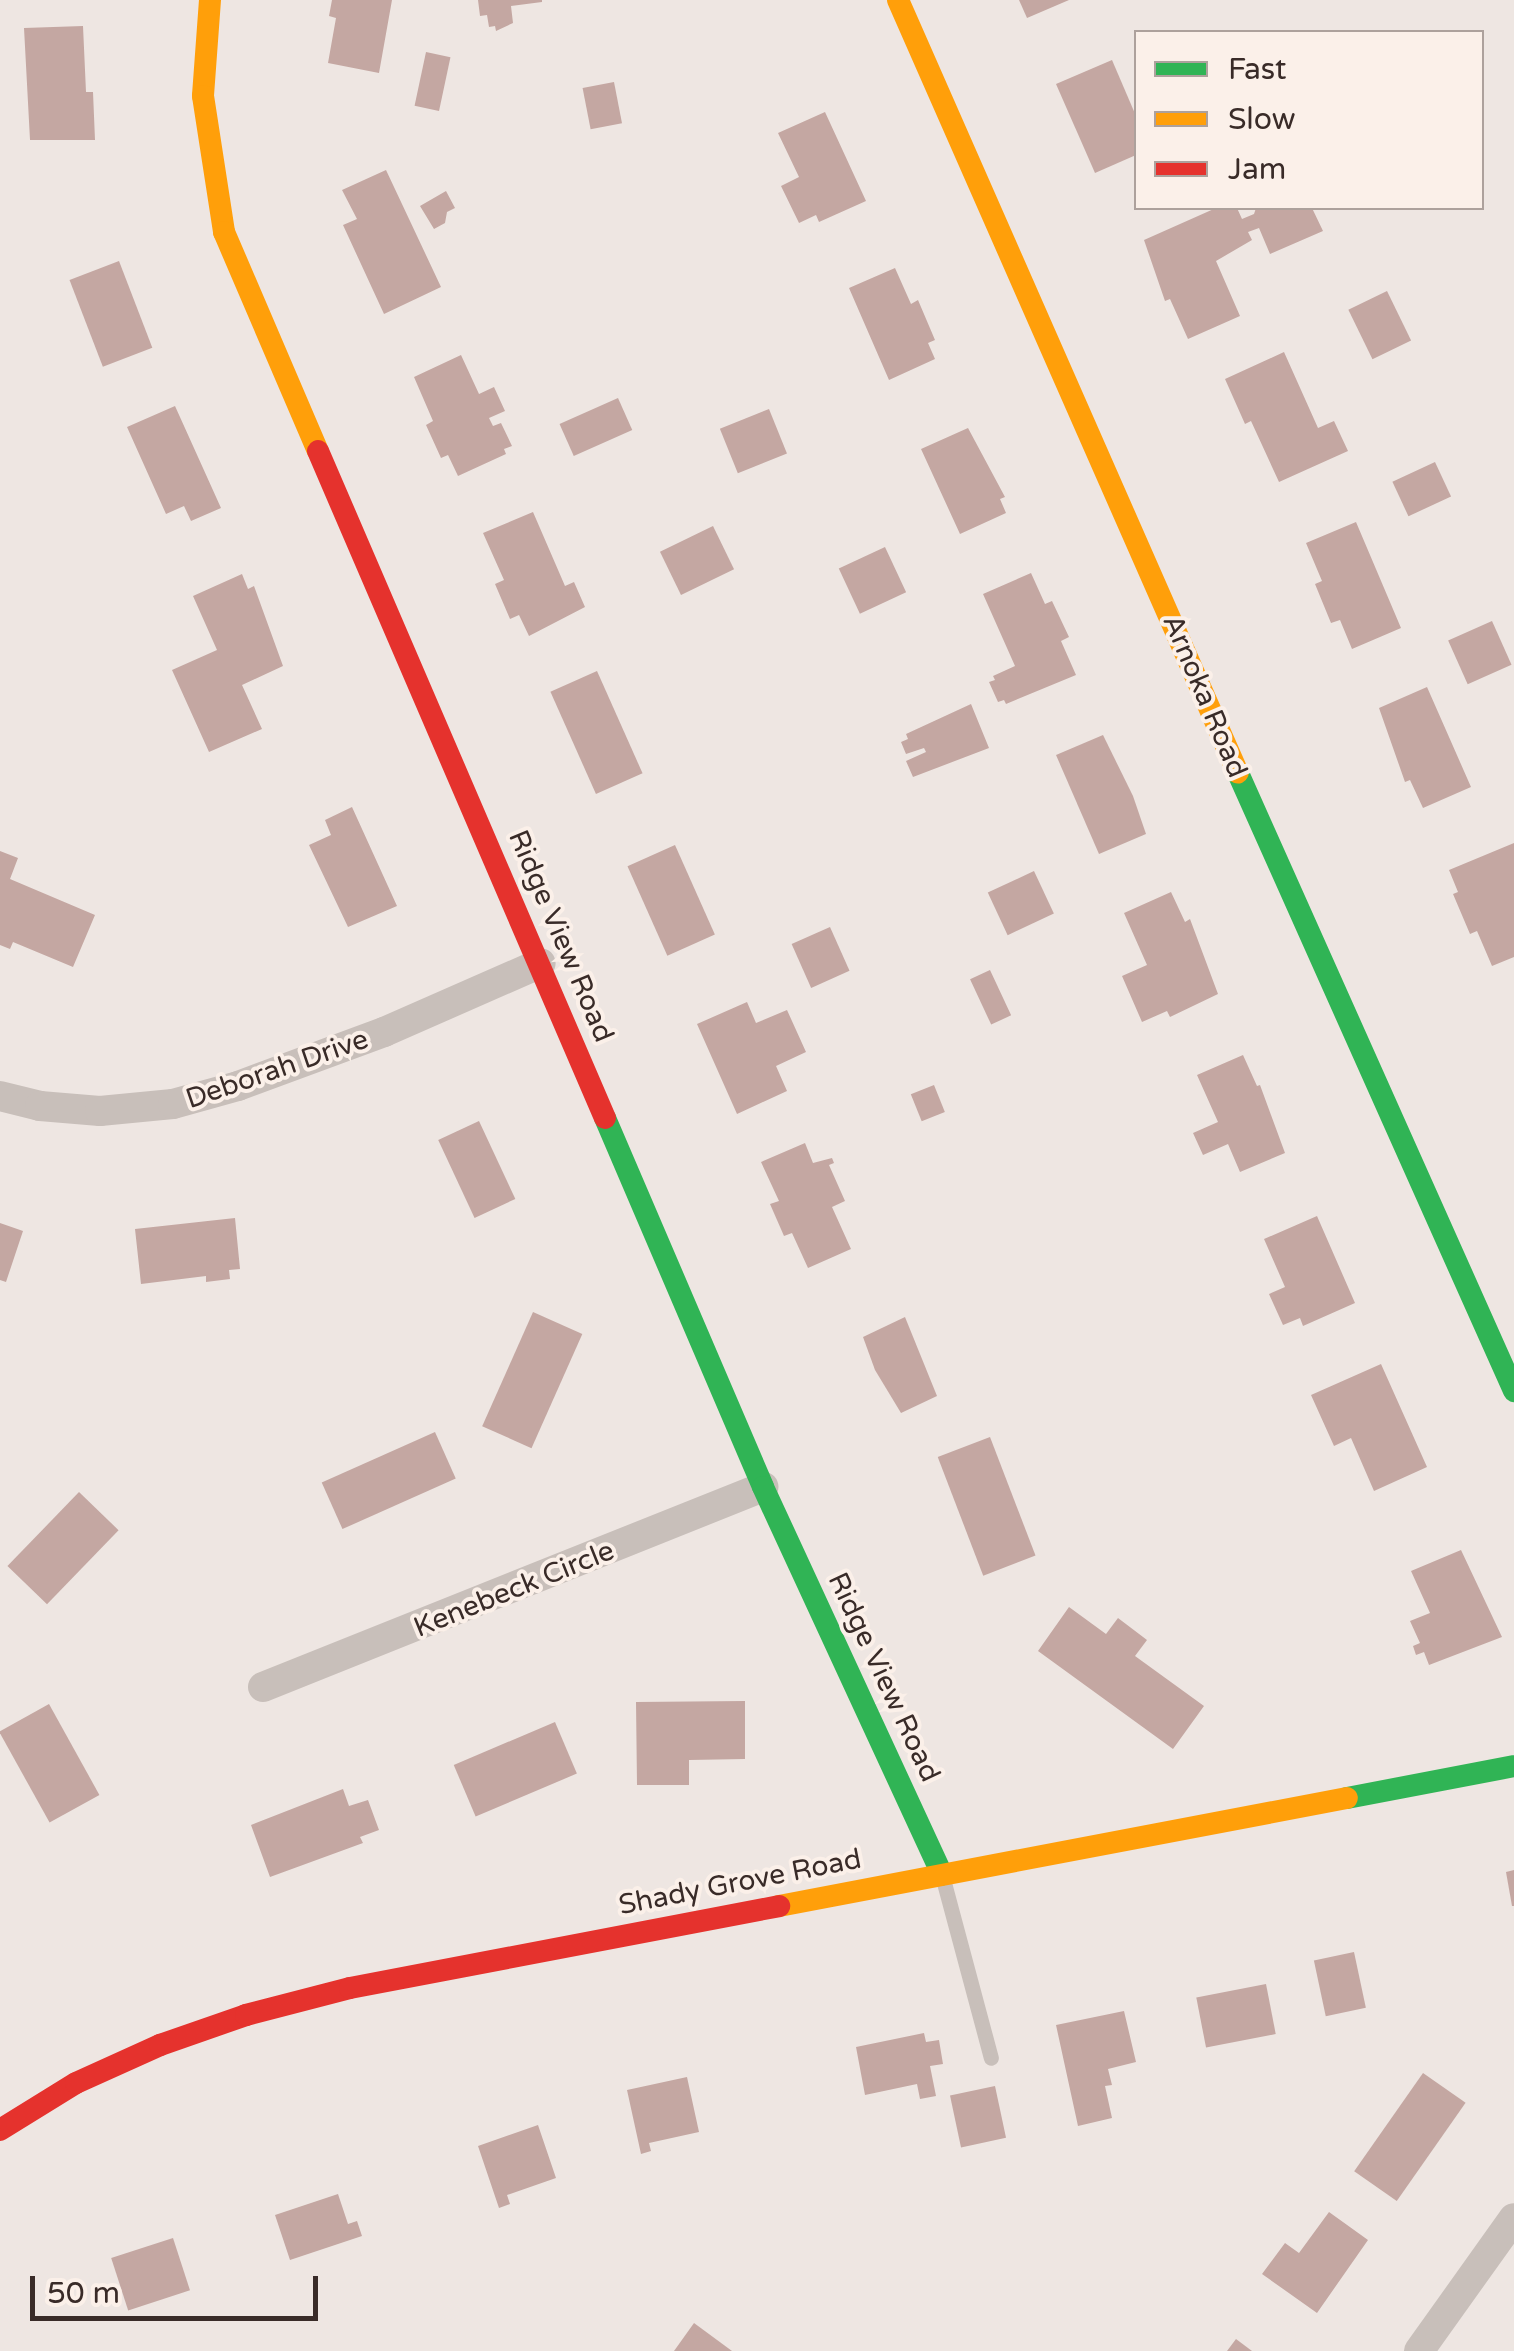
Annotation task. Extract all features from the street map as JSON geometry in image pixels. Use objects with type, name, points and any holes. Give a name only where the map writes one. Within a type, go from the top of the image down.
[{"type":"street","name":"Ridge View Road","points":[[210,0],[204,96],[210,164],[224,232],[763,1487],[942,1875]]},
{"type":"street","name":"Arnoka Road","points":[[898,0],[1111,476],[1300,920],[1514,1391]]},
{"type":"street","name":"Deborah Drive","points":[[0,1096],[40,1106],[100,1111],[173,1104],[238,1086],[384,1032],[540,963]]},
{"type":"street","name":"Kenebeck Circle","points":[[263,1688],[763,1487]]},
{"type":"street","name":"Shady Grove Road","points":[[0,2130],[93,2076],[160,2044],[246,2015],[369,1984],[1514,1766]]},
{"type":"street","points":[[1419,2351],[1514,2218]]},
{"type":"lane","points":[[942,1875],[991,2058]]},
{"type":"building","points":[[332,0],[392,0],[379,73],[328,63],[336,18],[329,16]]},
{"type":"building","points":[[478,0],[542,2],[511,6],[513,23],[496,31],[495,26],[489,27],[487,15],[480,16]]},
{"type":"building","points":[[1019,0],[1069,0],[1027,18]]},
{"type":"building","points":[[83,26],[86,92],[93,92],[95,140],[30,140],[24,28]]},
{"type":"building","points":[[426,52],[450,57],[439,111],[415,106]]},
{"type":"building","points":[[1112,60],[1134,111],[1134,156],[1095,173],[1056,84]]},
{"type":"building","points":[[614,82],[622,123],[591,129],[583,88]]},
{"type":"building","points":[[825,112],[866,201],[819,222],[816,215],[799,223],[781,186],[799,177],[778,133]]},
{"type":"building","points":[[386,170],[441,287],[384,314],[343,225],[357,219],[342,190]]},
{"type":"building","points":[[446,191],[455,208],[447,212],[445,223],[434,229],[420,206]]},
{"type":"building","points":[[1212,210],[1238,210],[1242,219],[1255,210],[1313,210],[1323,231],[1270,254],[1259,228],[1248,232],[1252,240],[1216,261],[1240,316],[1188,339],[1170,299],[1165,301],[1144,240]]},
{"type":"building","points":[[119,261],[152,348],[103,367],[70,280]]},
{"type":"building","points":[[895,268],[911,304],[918,300],[935,340],[928,343],[935,359],[889,380],[849,288]]},
{"type":"building","points":[[1387,291],[1411,340],[1372,359],[1348,310]]},
{"type":"building","points":[[1284,352],[1318,428],[1334,421],[1348,451],[1279,482],[1251,421],[1245,424],[1225,379]]},
{"type":"building","points":[[461,355],[479,394],[494,387],[505,411],[489,418],[493,426],[501,423],[512,446],[504,449],[506,454],[458,476],[448,455],[441,458],[426,425],[433,421],[414,377]]},
{"type":"building","points":[[618,398],[632,430],[574,456],[560,424]]},
{"type":"building","points":[[175,406],[221,508],[191,521],[184,506],[166,514],[127,427]]},
{"type":"building","points":[[769,409],[787,454],[738,473],[720,429]]},
{"type":"building","points":[[968,428],[1005,497],[1000,499],[1006,513],[960,534],[921,449]]},
{"type":"building","points":[[1435,462],[1451,496],[1408,516],[1392,482]]},
{"type":"building","points":[[533,512],[565,586],[574,582],[585,607],[529,636],[519,615],[510,619],[495,584],[504,580],[483,533]]},
{"type":"building","points":[[1356,522],[1401,628],[1352,649],[1340,620],[1331,623],[1315,584],[1322,581],[1306,543]]},
{"type":"building","points":[[713,526],[734,569],[681,595],[660,552]]},
{"type":"building","points":[[885,547],[906,592],[860,614],[839,569]]},
{"type":"building","points":[[1031,573],[1045,604],[1052,601],[1069,637],[1061,641],[1076,675],[1006,704],[1004,700],[998,702],[989,682],[995,680],[993,676],[1015,666],[983,594]]},
{"type":"building","points":[[242,574],[248,589],[254,586],[283,666],[242,685],[262,729],[209,752],[172,670],[217,650],[193,596]]},
{"type":"building","points":[[1492,621],[1512,665],[1468,684],[1448,641]]},
{"type":"building","points":[[597,671],[643,773],[596,794],[550,692]]},
{"type":"building","points":[[1427,687],[1471,787],[1423,808],[1410,780],[1405,782],[1379,708]]},
{"type":"building","points":[[971,704],[989,748],[913,777],[906,761],[926,752],[924,748],[906,754],[901,742],[908,739],[906,734]]},
{"type":"building","points":[[1103,735],[1133,796],[1146,834],[1099,854],[1056,755]]},
{"type":"building","points":[[352,807],[397,906],[348,927],[309,845],[331,835],[325,820]]},
{"type":"building","points":[[1514,843],[1514,957],[1492,966],[1477,931],[1470,934],[1453,894],[1458,892],[1449,870]]},
{"type":"building","points":[[675,845],[715,935],[667,956],[627,866]]},
{"type":"building","points":[[0,851],[18,858],[10,879],[95,915],[73,967],[13,942],[10,949],[0,945]]},
{"type":"building","points":[[1034,871],[1054,914],[1008,935],[988,893]]},
{"type":"building","points":[[1171,892],[1185,922],[1190,919],[1218,994],[1170,1017],[1167,1011],[1142,1022],[1122,976],[1147,965],[1124,913]]},
{"type":"building","points":[[830,927],[850,971],[811,988],[792,944]]},
{"type":"building","points":[[990,970],[1011,1015],[991,1025],[970,979]]},
{"type":"building","points":[[747,1002],[756,1023],[787,1010],[806,1052],[776,1066],[787,1091],[737,1114],[697,1024]]},
{"type":"building","points":[[1243,1055],[1257,1086],[1260,1085],[1285,1153],[1240,1172],[1228,1144],[1203,1155],[1193,1133],[1218,1122],[1197,1075]]},
{"type":"building","points":[[934,1085],[945,1112],[922,1121],[911,1094]]},
{"type":"building","points":[[479,1121],[515,1199],[475,1218],[438,1140]]},
{"type":"building","points":[[805,1143],[813,1163],[832,1158],[834,1163],[829,1165],[845,1201],[832,1207],[851,1249],[808,1268],[792,1233],[784,1236],[770,1204],[779,1201],[761,1162]]},
{"type":"building","points":[[1317,1216],[1355,1303],[1303,1326],[1300,1318],[1283,1325],[1269,1294],[1285,1287],[1264,1239]]},
{"type":"building","points":[[235,1218],[240,1269],[229,1270],[230,1279],[206,1282],[206,1276],[141,1284],[135,1229]]},
{"type":"building","points":[[0,1223],[23,1231],[6,1282],[0,1280]]},
{"type":"building","points":[[533,1312],[582,1334],[531,1448],[482,1426]]},
{"type":"building","points":[[905,1317],[937,1396],[901,1413],[875,1370],[863,1337]]},
{"type":"building","points":[[1381,1364],[1427,1467],[1374,1491],[1351,1438],[1334,1446],[1311,1395]]},
{"type":"building","points":[[435,1432],[456,1479],[342,1529],[322,1482]]},
{"type":"building","points":[[990,1437],[1036,1556],[983,1576],[938,1457]]},
{"type":"building","points":[[79,1492],[119,1530],[47,1604],[7,1566]]},
{"type":"building","points":[[1461,1550],[1502,1637],[1429,1665],[1424,1652],[1416,1655],[1413,1646],[1420,1643],[1410,1621],[1430,1613],[1411,1571]]},
{"type":"building","points":[[1069,1607],[1106,1634],[1118,1618],[1147,1640],[1135,1656],[1204,1706],[1173,1749],[1038,1651]]},
{"type":"building","points":[[745,1701],[745,1759],[689,1760],[689,1785],[637,1785],[636,1702]]},
{"type":"building","points":[[49,1704],[99,1795],[50,1823],[0,1733]]},
{"type":"building","points":[[555,1722],[577,1774],[476,1817],[454,1765]]},
{"type":"building","points":[[343,1789],[349,1806],[368,1800],[379,1830],[360,1837],[363,1843],[270,1877],[251,1825]]},
{"type":"building","points":[[1514,1870],[1514,1906],[1512,1906],[1506,1872]]},
{"type":"building","points":[[1354,1952],[1366,2008],[1326,2016],[1314,1961]]},
{"type":"building","points":[[1266,1984],[1276,2034],[1206,2048],[1196,1998]]},
{"type":"building","points":[[1124,2011],[1136,2062],[1108,2069],[1112,2085],[1105,2086],[1112,2118],[1078,2126],[1056,2025]]},
{"type":"building","points":[[924,2033],[926,2042],[939,2040],[943,2064],[930,2066],[936,2096],[920,2099],[917,2084],[865,2095],[856,2047]]},
{"type":"building","points":[[1423,2073],[1466,2103],[1397,2201],[1354,2171]]},
{"type":"building","points":[[687,2077],[699,2132],[649,2143],[651,2151],[641,2154],[627,2090]]},
{"type":"building","points":[[995,2086],[1006,2138],[961,2147],[950,2096]]},
{"type":"building","points":[[538,2125],[556,2178],[507,2195],[510,2204],[499,2208],[478,2146]]},
{"type":"building","points":[[338,2194],[348,2224],[357,2221],[362,2236],[290,2260],[275,2215]]},
{"type":"building","points":[[1329,2212],[1368,2240],[1317,2313],[1262,2274],[1285,2243],[1299,2253]]},
{"type":"building","points":[[173,2238],[190,2290],[128,2310],[111,2258]]},
{"type":"building","points":[[694,2323],[732,2351],[674,2351]]},
{"type":"building","points":[[1236,2339],[1252,2351],[1227,2351]]},
{"type":"traffic: fast","points":[[1238,773],[1514,1391]]},
{"type":"traffic: fast","points":[[605,1118],[763,1487],[942,1875]]},
{"type":"traffic: fast","points":[[1347,1798],[1514,1766]]},
{"type":"traffic: slow","points":[[210,0],[203,96],[224,232],[318,451]]},
{"type":"traffic: slow","points":[[898,0],[1238,773]]},
{"type":"traffic: slow","points":[[779,1906],[1347,1798]]},
{"type":"traffic: jam","points":[[318,451],[605,1118]]},
{"type":"traffic: jam","points":[[0,2130],[76,2083],[160,2045],[246,2015],[350,1988],[779,1906]]}]
